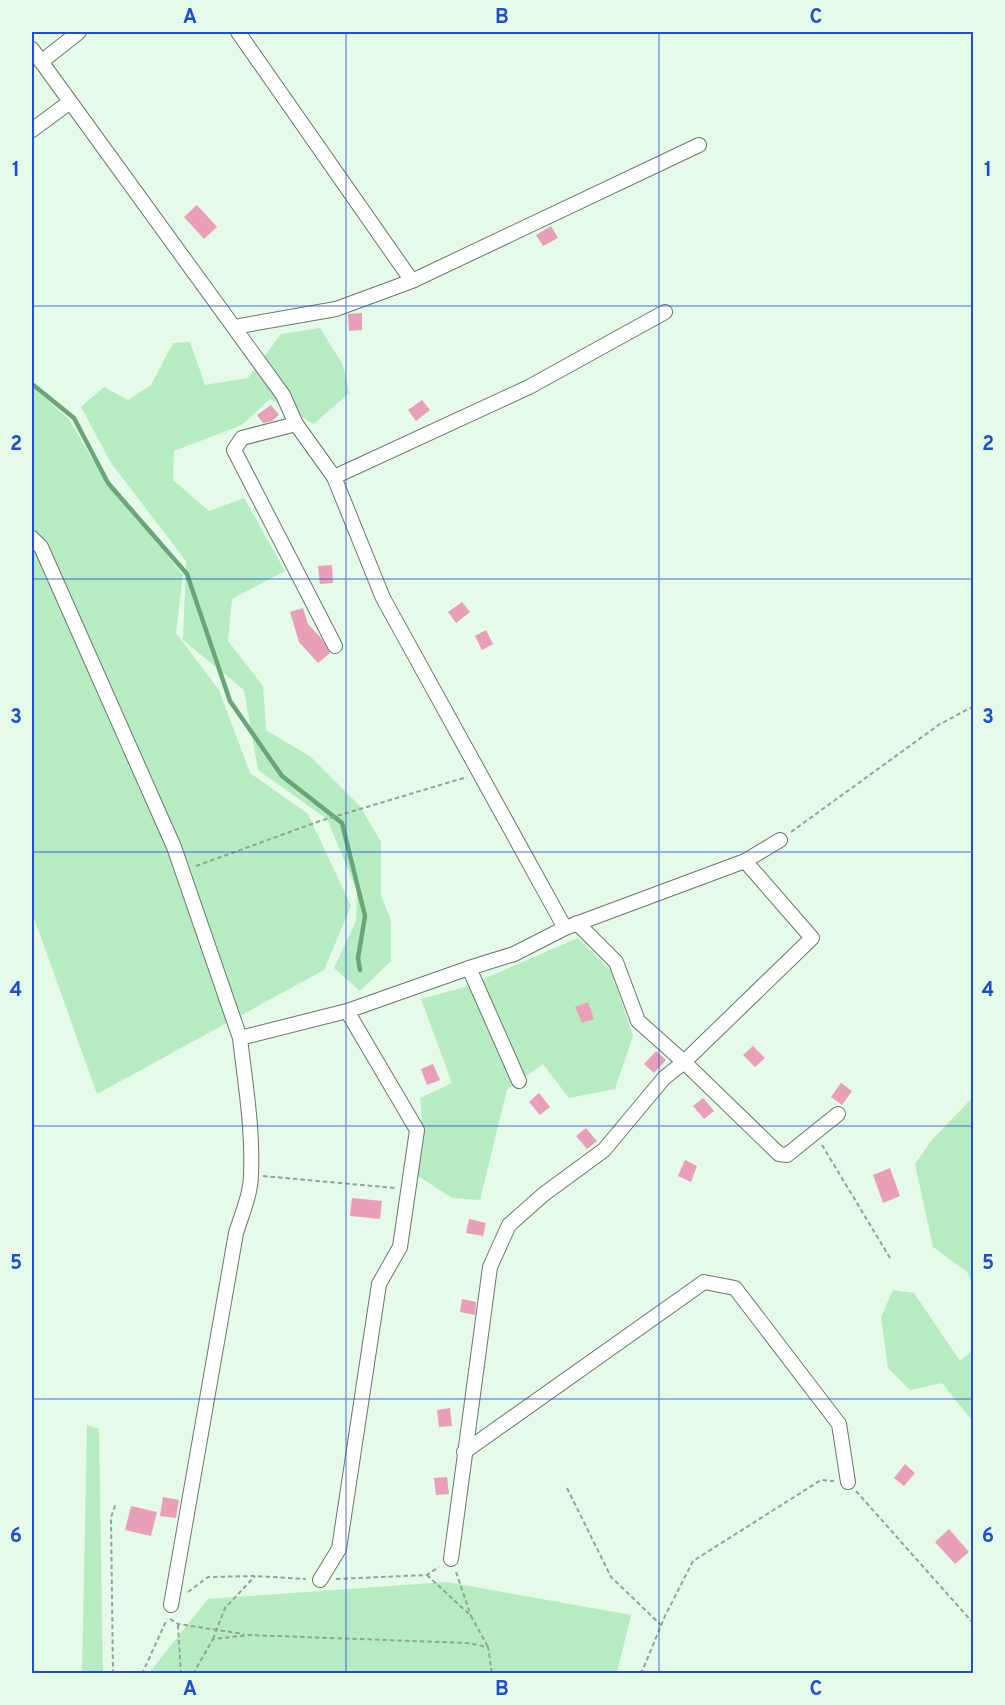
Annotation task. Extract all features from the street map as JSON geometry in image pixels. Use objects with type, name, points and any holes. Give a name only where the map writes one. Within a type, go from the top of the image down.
[{"type":"street","points":[[40,62],[79,32]]},
{"type":"street","points":[[238,32],[412,281]]},
{"type":"street","points":[[32,49],[283,395],[296,424],[334,477],[383,598],[480,774],[571,926],[616,962],[638,1021],[779,1154],[788,1155],[838,1114]]},
{"type":"street","points":[[32,130],[70,102]]},
{"type":"street","points":[[234,327],[336,309],[412,281],[699,145]]},
{"type":"street","points":[[334,477],[529,387],[665,312]]},
{"type":"street","points":[[296,424],[242,438],[234,450],[335,646]]},
{"type":"street","points":[[32,538],[41,547],[174,847],[240,1038],[248,1104],[251,1175],[236,1233],[169,1612]]},
{"type":"street","points":[[240,1038],[346,1011],[514,954],[571,926],[744,861],[780,840]]},
{"type":"street","points":[[451,1558],[490,1267],[509,1225],[544,1194],[604,1150],[664,1078],[684,1062],[812,938],[744,861]]},
{"type":"street","points":[[469,968],[519,1081]]},
{"type":"street","points":[[320,1580],[339,1549],[379,1284],[400,1247],[417,1130],[346,1011]]},
{"type":"street","points":[[464,1452],[704,1282],[735,1288],[839,1424],[848,1482]]},
{"type":"path","points":[[780,840],[940,724],[974,706]]},
{"type":"path","points":[[182,871],[320,821],[480,774]]},
{"type":"path","points":[[814,1132],[890,1258]]},
{"type":"path","points":[[251,1175],[408,1189]]},
{"type":"path","points":[[641,1674],[661,1625],[693,1561],[821,1480],[848,1482],[974,1623]]},
{"type":"path","points":[[567,1488],[611,1577],[661,1625]]},
{"type":"path","points":[[113,1674],[111,1518],[116,1503]]},
{"type":"path","points":[[451,1558],[471,1616],[488,1647],[492,1674]]},
{"type":"path","points":[[427,1575],[471,1616]]},
{"type":"path","points":[[193,1674],[213,1639],[225,1608],[255,1576]]},
{"type":"path","points":[[142,1674],[169,1612],[178,1624],[181,1674]]},
{"type":"path","points":[[178,1624],[249,1635],[467,1643],[488,1647]]},
{"type":"path","points":[[213,1639],[249,1635]]},
{"type":"green space","points":[[320,328],[343,365],[349,393],[314,424],[270,399],[242,425],[174,451],[173,480],[209,511],[244,498],[285,571],[232,599],[228,641],[263,686],[266,730],[311,757],[360,806],[381,842],[381,896],[391,920],[391,961],[360,991],[334,968],[356,921],[357,891],[327,819],[258,770],[244,690],[183,640],[186,561],[111,463],[81,407],[104,387],[128,400],[151,385],[173,343],[190,342],[205,385],[248,378],[281,334]]},
{"type":"green space","points":[[32,387],[68,418],[100,472],[183,575],[176,633],[219,690],[250,773],[308,814],[351,906],[324,970],[97,1094],[32,912]]},
{"type":"green space","points":[[578,938],[611,971],[633,1036],[615,1089],[569,1098],[543,1064],[507,1090],[480,1200],[452,1198],[415,1174],[422,1117],[420,1098],[452,1083],[421,999],[465,987]]},
{"type":"green space","points":[[973,1097],[973,1286],[967,1272],[933,1247],[915,1164],[931,1141]]},
{"type":"green space","points":[[893,1290],[914,1293],[960,1361],[973,1350],[973,1422],[942,1383],[910,1390],[888,1368],[881,1317]]},
{"type":"green space","points":[[87,1425],[99,1429],[103,1673],[82,1673]]},
{"type":"green space","points":[[447,1582],[631,1615],[617,1673],[149,1673],[208,1599]]},
{"type":"building","points":[[197,205],[217,227],[204,239],[184,217]]},
{"type":"building","points":[[551,226],[558,238],[543,246],[536,235]]},
{"type":"building","points":[[362,313],[362,330],[349,331],[348,314]]},
{"type":"building","points":[[422,400],[430,410],[416,421],[408,410]]},
{"type":"building","points":[[271,405],[279,415],[272,421],[263,423],[257,415]]},
{"type":"building","points":[[332,565],[333,583],[320,584],[318,566]]},
{"type":"building","points":[[462,602],[470,612],[456,623],[448,612]]},
{"type":"building","points":[[303,608],[308,624],[321,638],[330,653],[318,663],[299,642],[290,612]]},
{"type":"building","points":[[486,630],[493,644],[482,650],[475,636]]},
{"type":"building","points":[[588,1002],[594,1019],[582,1023],[575,1007]]},
{"type":"building","points":[[753,1046],[765,1058],[755,1067],[743,1055]]},
{"type":"building","points":[[656,1051],[666,1060],[654,1073],[644,1064]]},
{"type":"building","points":[[433,1064],[440,1080],[427,1085],[421,1069]]},
{"type":"building","points":[[841,1083],[852,1091],[842,1105],[831,1097]]},
{"type":"building","points":[[539,1093],[550,1107],[540,1115],[529,1102]]},
{"type":"building","points":[[703,1098],[714,1111],[704,1119],[693,1106]]},
{"type":"building","points":[[586,1128],[597,1141],[587,1149],[576,1136]]},
{"type":"building","points":[[685,1160],[697,1166],[691,1182],[678,1176]]},
{"type":"building","points":[[890,1168],[900,1196],[883,1203],[873,1175]]},
{"type":"building","points":[[352,1198],[382,1201],[380,1219],[350,1216]]},
{"type":"building","points":[[469,1219],[486,1223],[483,1236],[466,1233]]},
{"type":"building","points":[[462,1299],[476,1302],[475,1315],[460,1312]]},
{"type":"building","points":[[450,1408],[452,1426],[439,1427],[437,1410]]},
{"type":"building","points":[[905,1464],[915,1473],[904,1486],[894,1478]]},
{"type":"building","points":[[447,1477],[449,1494],[436,1495],[434,1478]]},
{"type":"building","points":[[163,1497],[179,1500],[176,1518],[160,1516]]},
{"type":"building","points":[[131,1506],[157,1512],[151,1536],[125,1530]]},
{"type":"building","points":[[949,1529],[969,1552],[955,1564],[935,1542]]},
{"type":"waterway","points":[[32,384],[74,418],[108,483],[187,574],[230,701],[282,776],[342,823],[365,916],[358,958],[360,970]]}]
